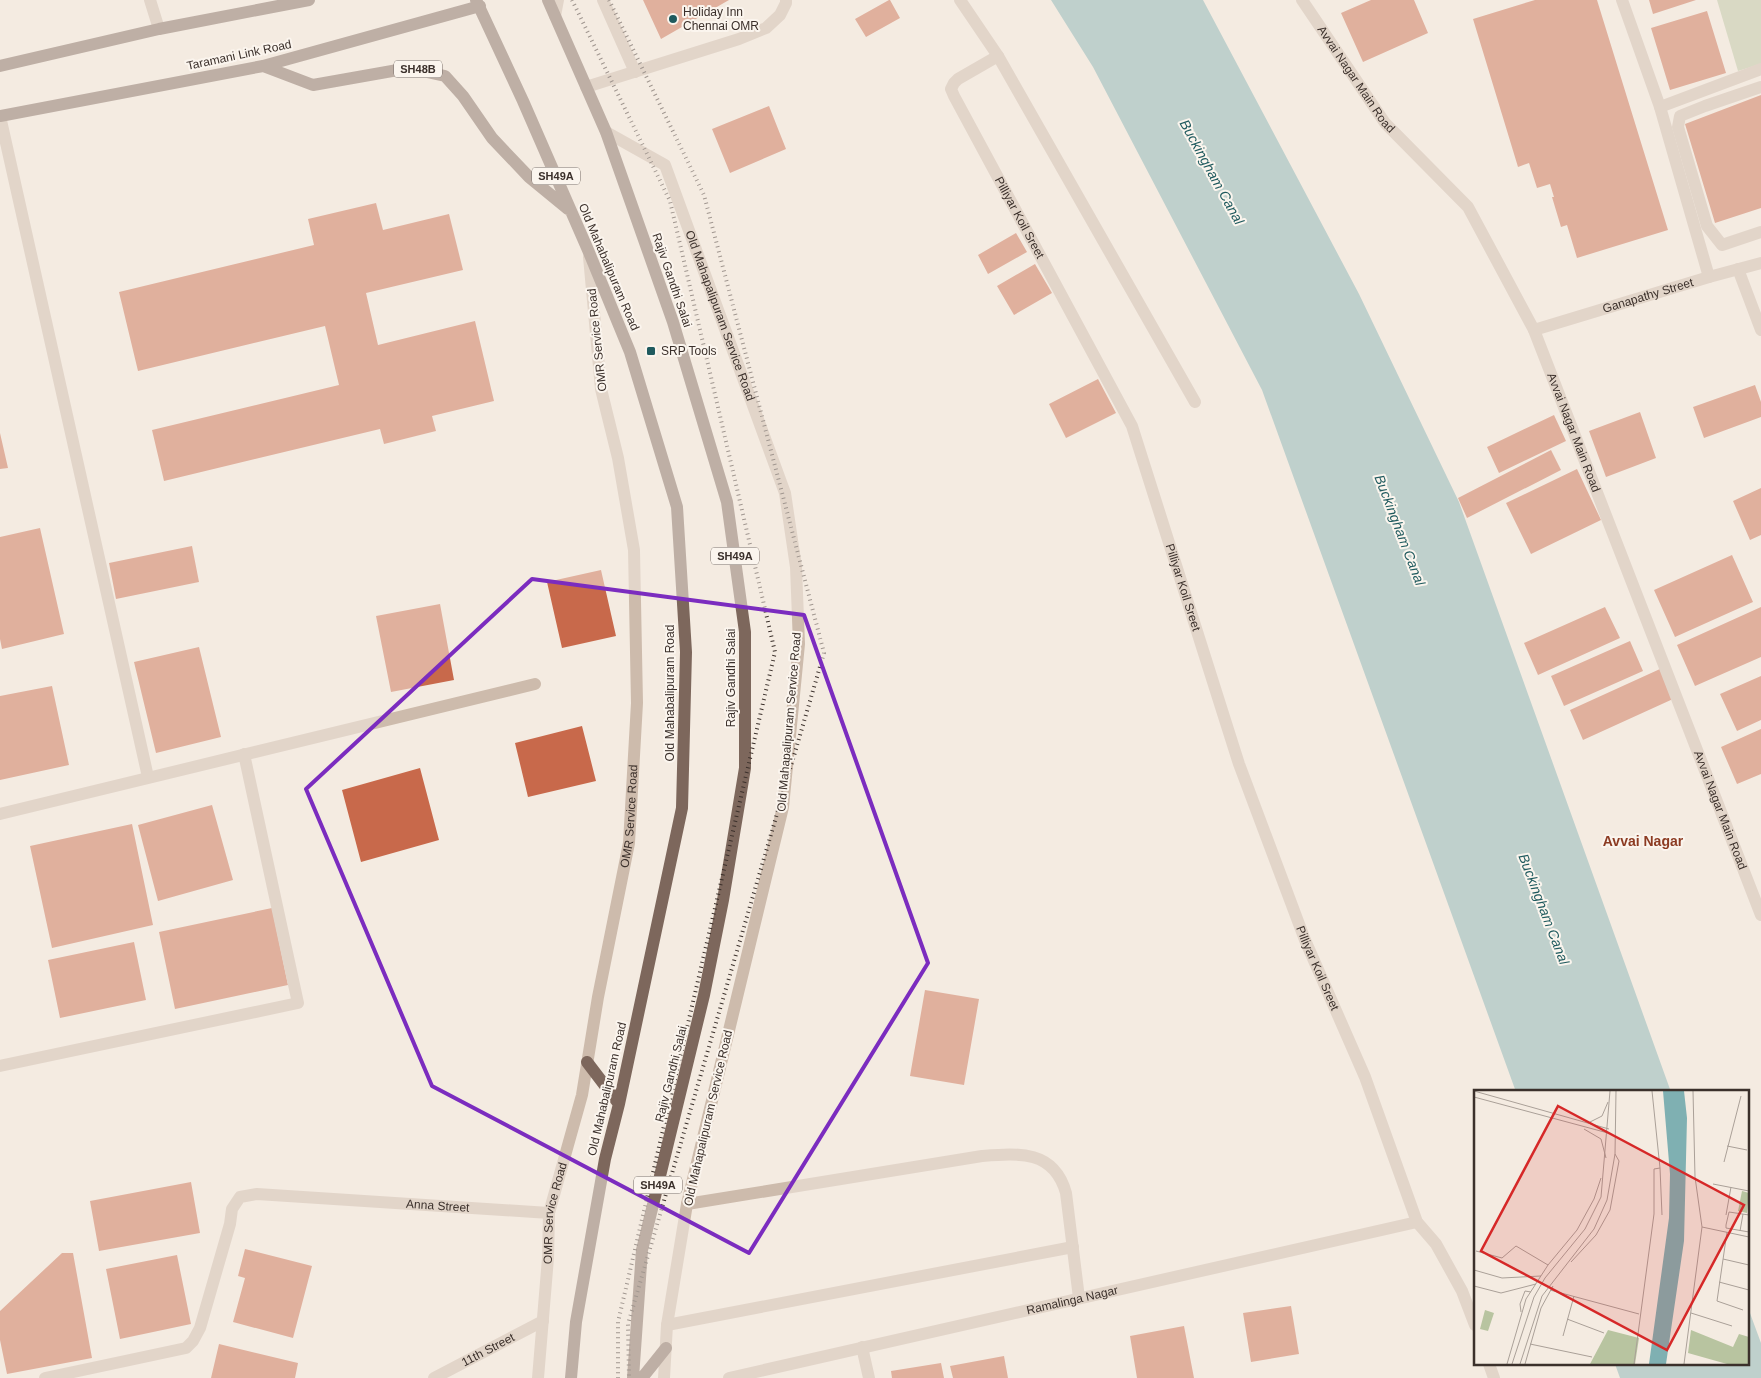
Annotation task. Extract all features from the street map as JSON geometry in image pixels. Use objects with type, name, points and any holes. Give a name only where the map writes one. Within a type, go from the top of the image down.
[{"type":"main road","points":[[0,66],[159,29],[290,2],[309,0]]},
{"type":"main road","points":[[538,0],[555,16]]},
{"type":"main road","name":"Rajiv Gandhi Salai","points":[[548,0],[606,132],[673,322],[727,502],[745,632],[745,768],[723,900],[704,995],[642,1250],[633,1378]]},
{"type":"main road","name":"Taramani Link Road","points":[[0,116],[263,66],[478,3]]},
{"type":"main road","name":"Old Mahabalipuram Road","points":[[478,3],[588,250],[630,352],[678,507],[686,652],[682,808],[605,1160],[576,1322],[571,1378]]},
{"type":"main road","name":"SH48B","points":[[263,66],[313,85],[409,68],[445,76],[463,96],[492,138],[529,177],[571,211]]},
{"type":"main road","points":[[587,1062],[618,1104]]},
{"type":"main road","points":[[642,1378],[666,1348]]},
{"type":"street","points":[[150,0],[159,29]]},
{"type":"street","points":[[555,16],[558,0]]},
{"type":"street","points":[[603,0],[635,72]]},
{"type":"street","points":[[586,87],[740,39],[766,28],[780,15],[786,0]]},
{"type":"street","points":[[960,0],[998,56],[1194,402]]},
{"type":"street","name":"Avvai Nagar Main Road","points":[[1302,0],[1384,123],[1468,207],[1534,330],[1761,915]]},
{"type":"street","points":[[1622,0],[1660,107],[1709,276]]},
{"type":"street","name":"Pilliyar Koil Sreet","points":[[998,56],[958,79],[952,89],[1132,426],[1239,764],[1306,940],[1365,1077],[1417,1222]]},
{"type":"street","points":[[1660,107],[1761,69]]},
{"type":"street","points":[[1761,87],[1680,116],[1678,127],[1707,226],[1722,245],[1761,232]]},
{"type":"street","points":[[0,116],[148,777]]},
{"type":"street","name":"Old Mahapalipuram Service Road","points":[[606,132],[665,165],[785,493],[796,567],[798,644],[783,807],[687,1204],[667,1325],[664,1378]]},
{"type":"street","name":"OMR Service Road","points":[[538,1378],[549,1213],[582,1095],[598,997],[629,843],[638,703],[634,550],[618,458],[601,389],[588,250]]},
{"type":"street","name":"Ganapathy Street","points":[[1534,330],[1709,276],[1761,263]]},
{"type":"street","points":[[1738,269],[1761,330]]},
{"type":"street","points":[[0,814],[536,684]]},
{"type":"street","points":[[0,1066],[298,1003],[244,754]]},
{"type":"street","points":[[687,1204],[973,1158],[1015,1153],[1039,1158],[1054,1168],[1063,1182],[1079,1298]]},
{"type":"street","name":"Anna Street","points":[[45,1378],[186,1348],[193,1341],[200,1328],[230,1224],[232,1209],[240,1198],[257,1194],[549,1213]]},
{"type":"street","points":[[1417,1222],[1436,1244],[1462,1291],[1474,1322]]},
{"type":"street","name":"Ramalinga Nagar","points":[[728,1378],[1417,1222]]},
{"type":"street","points":[[667,1325],[1073,1247]]},
{"type":"street","name":"11th Street","points":[[434,1378],[543,1321]]},
{"type":"street","points":[[862,1347],[869,1378]]},
{"type":"street","points":[[1490,1366],[1494,1378]]},
{"type":"highlighted area","points":[[532,579],[804,615],[928,963],[749,1253],[432,1086],[306,789]]},
{"type":"green space","points":[[1717,0],[1761,0],[1761,64],[1738,71]]},
{"type":"water","name":"Buckingham Canal","points":[[1051,0],[1203,0],[1359,294],[1459,502],[1670,1090],[1515,1090],[1262,390],[1093,67]]},
{"type":"water","points":[[1748,1308],[1761,1343],[1761,1378],[1620,1378],[1616,1366],[1748,1366]]},
{"type":"building","name":"Holiday Inn Chennai OMR","points":[[643,0],[729,0],[661,39]]},
{"type":"building","points":[[889,0],[900,18],[866,37],[855,19]]},
{"type":"building","points":[[1371,0],[1414,0],[1428,33],[1363,62],[1341,13]]},
{"type":"building","points":[[1535,0],[1597,0],[1668,230],[1577,258],[1567,225],[1561,227],[1550,184],[1537,188],[1529,163],[1518,167],[1473,19]]},
{"type":"building","points":[[1649,0],[1696,0],[1653,14]]},
{"type":"building","points":[[1707,11],[1726,73],[1670,90],[1651,28]]},
{"type":"building","points":[[1761,95],[1761,208],[1715,223],[1685,124]]},
{"type":"building","points":[[769,106],[786,149],[730,173],[712,129]]},
{"type":"building","points":[[376,203],[383,230],[449,214],[463,270],[366,293],[378,345],[475,321],[494,401],[432,416],[436,431],[384,444],[380,429],[164,481],[152,430],[339,385],[325,326],[138,371],[119,292],[314,245],[308,219]]},
{"type":"building","points":[[1016,233],[1027,252],[988,274],[978,255]]},
{"type":"building","points":[[1035,264],[1052,293],[1014,315],[997,286]]},
{"type":"building","points":[[1098,379],[1116,413],[1066,438],[1049,404]]},
{"type":"building","points":[[1755,385],[1761,402],[1761,417],[1704,438],[1693,407]]},
{"type":"building","points":[[1640,412],[1656,458],[1606,477],[1589,431]]},
{"type":"building","points":[[1554,415],[1566,441],[1499,473],[1487,447]]},
{"type":"building","points":[[0,433],[8,468],[0,469]]},
{"type":"building","points":[[1551,450],[1561,470],[1467,518],[1458,498]]},
{"type":"building","points":[[1577,469],[1601,520],[1531,554],[1506,503]]},
{"type":"building","points":[[1761,488],[1761,535],[1750,540],[1733,501]]},
{"type":"building","points":[[40,528],[64,634],[2,649],[0,639],[0,537]]},
{"type":"building","points":[[192,546],[199,582],[116,599],[109,563]]},
{"type":"building","points":[[1732,555],[1753,602],[1675,637],[1654,590]]},
{"type":"building","points":[[601,570],[616,636],[562,648],[547,582]]},
{"type":"building","points":[[440,604],[454,680],[391,692],[376,616]]},
{"type":"building","points":[[1605,607],[1620,638],[1538,675],[1524,643]]},
{"type":"building","points":[[1761,607],[1761,657],[1695,686],[1677,645]]},
{"type":"building","points":[[1630,641],[1643,671],[1564,706],[1551,676]]},
{"type":"building","points":[[199,647],[221,737],[156,753],[134,662]]},
{"type":"building","points":[[1660,669],[1673,699],[1583,740],[1570,710]]},
{"type":"building","points":[[1761,676],[1761,720],[1737,731],[1720,694]]},
{"type":"building","points":[[52,686],[69,765],[0,780],[0,696]]},
{"type":"building","points":[[582,726],[596,781],[528,797],[515,743]]},
{"type":"building","points":[[1761,729],[1761,774],[1737,784],[1721,747]]},
{"type":"building","points":[[420,768],[439,840],[361,862],[342,790]]},
{"type":"building","points":[[212,805],[233,880],[158,901],[138,825]]},
{"type":"building","points":[[132,824],[153,925],[52,948],[30,846]]},
{"type":"building","points":[[272,908],[288,985],[175,1009],[159,932]]},
{"type":"building","points":[[134,942],[146,1000],[60,1018],[48,960]]},
{"type":"building","points":[[925,990],[979,999],[964,1085],[910,1076]]},
{"type":"building","points":[[191,1182],[200,1233],[99,1251],[90,1201]]},
{"type":"building","points":[[245,1249],[312,1266],[293,1338],[233,1322],[245,1278],[238,1276]]},
{"type":"building","points":[[62,1253],[73,1253],[92,1358],[7,1374],[0,1340],[0,1311]]},
{"type":"building","points":[[177,1255],[191,1324],[120,1339],[106,1269]]},
{"type":"building","points":[[1291,1306],[1299,1354],[1251,1362],[1243,1313]]},
{"type":"building","points":[[1184,1326],[1194,1378],[1137,1378],[1130,1336]]},
{"type":"building","points":[[219,1344],[298,1363],[295,1378],[211,1378]]},
{"type":"building","points":[[1004,1356],[1008,1378],[953,1378],[950,1366]]},
{"type":"building","points":[[941,1363],[944,1378],[892,1378],[891,1371]]},
{"type":"railway","points":[[572,0],[670,201],[775,652],[618,1322],[618,1378]]},
{"type":"railway","points":[[609,0],[704,195],[824,653],[628,1324],[629,1378]]},
{"type":"place","name":"Holiday Inn Chennai OMR","points":[[673,19]]},
{"type":"place","name":"SRP Tools","points":[[651,351]]},
{"type":"district","name":"Avvai Nagar","points":[[1643,841]]}]
